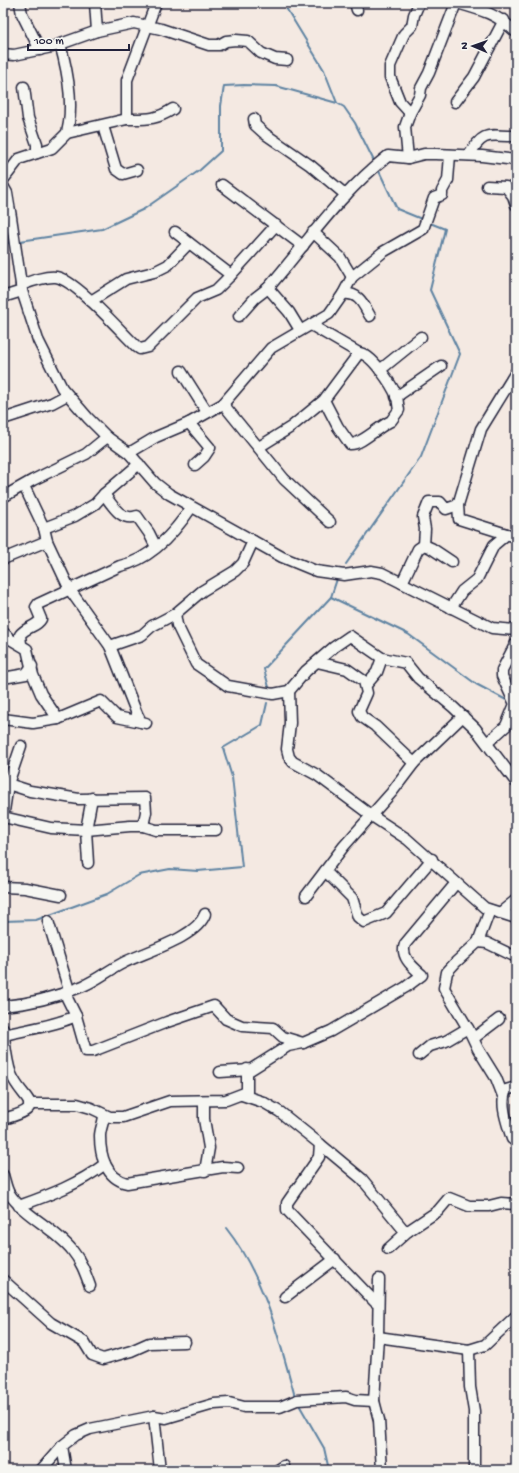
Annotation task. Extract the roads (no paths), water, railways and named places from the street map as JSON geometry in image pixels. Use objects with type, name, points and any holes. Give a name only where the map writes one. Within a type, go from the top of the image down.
[{"type":"street","points":[[20,3],[22,14],[40,50]]},
{"type":"street","points":[[95,3],[97,31]]},
{"type":"street","points":[[127,119],[127,80],[156,3]]},
{"type":"street","points":[[410,112],[400,102],[390,77],[390,66],[404,34],[412,26],[414,15],[419,3]]},
{"type":"street","points":[[408,158],[405,127],[410,112],[420,95],[421,88],[429,73],[457,3],[490,7],[516,32]]},
{"type":"street","points":[[455,102],[474,77],[504,20]]},
{"type":"street","points":[[3,54],[14,55],[40,50],[97,31],[134,24],[147,26],[209,45],[218,45],[226,41],[248,41],[261,53],[275,59],[286,60]]},
{"type":"street","points":[[60,44],[66,67],[71,116],[67,133],[52,148],[19,159],[4,183],[11,217],[21,288],[38,340],[67,395],[107,437],[129,453],[155,483],[191,508],[282,557],[316,571],[344,575],[376,572],[382,573],[492,628],[516,630]]},
{"type":"street","points":[[24,87],[28,118],[37,144],[37,153]]},
{"type":"street","points":[[67,133],[103,126],[127,119],[150,120],[162,117],[174,109]]},
{"type":"street","points":[[254,120],[255,125],[265,134],[310,165],[346,195]]},
{"type":"street","points":[[103,126],[116,169],[122,174],[137,170]]},
{"type":"street","points":[[469,155],[475,145],[491,134],[516,136]]},
{"type":"street","points":[[239,316],[255,298],[268,288],[313,232],[346,195],[372,168],[388,156],[408,158],[424,154],[469,155],[516,160]]},
{"type":"street","points":[[129,453],[156,437],[189,423],[223,404],[271,348],[329,314],[343,294],[352,277],[383,252],[423,229],[434,198],[442,195],[442,191],[448,180],[450,155]]},
{"type":"street","points":[[222,185],[303,246]]},
{"type":"street","points":[[487,186],[506,187],[513,196],[516,205]]},
{"type":"street","points":[[3,297],[46,277],[58,278],[66,281],[91,301],[137,347],[144,349],[148,347],[197,298],[216,290],[276,225]]},
{"type":"street","points":[[175,232],[231,275]]},
{"type":"street","points":[[313,232],[340,257],[352,277]]},
{"type":"street","points":[[91,301],[126,278],[154,272],[168,265],[189,243]]},
{"type":"street","points":[[268,288],[289,312],[300,330]]},
{"type":"street","points":[[343,294],[350,293],[360,298],[370,316]]},
{"type":"street","points":[[311,325],[359,353],[366,355],[380,370],[396,396],[399,410],[391,421],[383,424],[355,444],[350,444],[338,427],[324,400]]},
{"type":"street","points":[[380,370],[421,337]]},
{"type":"street","points":[[259,447],[291,427],[324,400],[359,353]]},
{"type":"street","points":[[396,396],[441,366]]},
{"type":"street","points":[[181,371],[207,412]]},
{"type":"street","points":[[511,536],[459,519],[458,505],[481,429],[499,402],[516,372]]},
{"type":"street","points":[[3,419],[52,403],[67,395]]},
{"type":"street","points":[[223,404],[284,479],[330,522]]},
{"type":"street","points":[[189,423],[210,448],[204,457],[195,465]]},
{"type":"street","points":[[3,497],[33,480],[86,454],[107,437]]},
{"type":"street","points":[[44,528],[75,516],[95,504],[104,494],[139,464]]},
{"type":"street","points":[[3,719],[33,723],[58,719],[101,701],[117,716],[143,722],[110,646],[70,590],[47,541],[44,528],[24,486]]},
{"type":"street","points":[[104,494],[115,509],[124,516],[130,518],[137,516],[141,520],[156,547]]},
{"type":"street","points":[[424,545],[425,529],[423,517],[429,502],[440,502],[446,509],[458,505]]},
{"type":"street","points":[[21,644],[20,635],[23,630],[39,623],[42,619],[36,607],[38,604],[120,566],[130,564],[156,547],[176,530],[191,508]]},
{"type":"street","points":[[451,608],[462,591],[477,579],[494,545],[511,536]]},
{"type":"street","points":[[3,559],[47,541]]},
{"type":"street","points":[[110,646],[142,635],[152,626],[175,614],[202,591],[235,571],[243,562],[253,541]]},
{"type":"street","points":[[424,545],[452,562]]},
{"type":"street","points":[[402,583],[418,549],[424,545]]},
{"type":"street","points":[[175,614],[177,625],[196,664],[228,686],[273,694],[289,691],[317,662],[334,647],[350,636],[382,658],[406,663],[418,678],[463,716],[488,743],[516,782]]},
{"type":"street","points":[[505,630],[516,635]]},
{"type":"street","points":[[4,635],[27,649],[32,666],[32,675],[41,694],[58,719]]},
{"type":"street","points":[[488,743],[506,726],[515,704],[502,676],[502,670],[516,643]]},
{"type":"street","points":[[366,685],[377,672],[382,658]]},
{"type":"street","points":[[317,662],[347,669],[364,681],[367,693],[359,711],[362,717],[379,729],[414,763]]},
{"type":"street","points":[[3,678],[26,674],[32,666]]},
{"type":"street","points":[[289,691],[290,723],[287,749],[289,757],[293,762],[317,775],[372,816],[407,839],[484,908],[516,918]]},
{"type":"street","points":[[306,896],[344,846],[372,816],[414,763],[463,716]]},
{"type":"street","points":[[21,746],[6,785],[3,818],[51,828],[86,830],[142,826],[156,830],[216,830]]},
{"type":"street","points":[[6,785],[51,795],[79,799],[145,798],[146,812],[142,826]]},
{"type":"street","points":[[88,863],[86,830],[92,798]]},
{"type":"street","points":[[325,871],[352,898],[358,917],[364,922],[386,913],[432,860]]},
{"type":"street","points":[[220,1072],[250,1070],[288,1046],[303,1043],[360,1016],[406,988],[422,975],[410,964],[405,955],[403,949],[405,944],[456,884]]},
{"type":"street","points":[[3,887],[25,888],[62,896]]},
{"type":"street","points":[[516,900],[495,911],[478,942],[447,972],[444,981],[444,988],[496,1078],[503,1096],[506,1120],[512,1140],[516,1141]]},
{"type":"street","points":[[3,1006],[23,1004],[83,986],[123,963],[163,946],[189,932],[203,920],[205,914]]},
{"type":"street","points":[[48,921],[69,990],[67,998],[76,1016],[86,1051],[93,1051],[167,1022],[214,1006],[226,1019],[242,1026],[273,1028],[283,1037],[303,1043]]},
{"type":"street","points":[[478,942],[487,943],[516,957]]},
{"type":"street","points":[[3,1119],[23,1114],[28,1110],[29,1104],[26,1094],[12,1075],[4,1032],[48,1024],[59,1024],[76,1016]]},
{"type":"street","points":[[474,1038],[499,1019]]},
{"type":"street","points":[[419,1055],[430,1046],[446,1042],[464,1032],[466,1027]]},
{"type":"street","points":[[29,1104],[77,1104],[91,1108],[104,1115],[123,1117],[170,1101],[226,1100],[242,1095],[247,1092],[247,1070]]},
{"type":"street","points":[[503,1096],[506,1090],[516,1087]]},
{"type":"street","points":[[242,1095],[263,1102],[280,1112],[320,1144],[362,1179],[403,1229],[408,1231]]},
{"type":"street","points":[[204,1101],[204,1119],[209,1148],[205,1171]]},
{"type":"street","points":[[104,1115],[100,1134],[101,1150],[105,1164],[111,1176],[118,1181],[127,1183],[223,1167],[238,1168]]},
{"type":"street","points":[[320,1144],[319,1157],[287,1203],[287,1210],[375,1302]]},
{"type":"street","points":[[19,1206],[64,1189],[91,1175],[105,1164]]},
{"type":"street","points":[[3,1175],[5,1193],[72,1249],[82,1264],[90,1286]]},
{"type":"street","points":[[388,1249],[408,1231],[438,1211],[448,1198],[469,1206],[516,1204]]},
{"type":"street","points":[[285,1297],[334,1259]]},
{"type":"street","points":[[379,1279],[378,1337],[374,1401],[379,1420],[382,1470]]},
{"type":"street","points":[[3,1280],[51,1323],[84,1342],[92,1355],[103,1359],[131,1352],[149,1343],[185,1342]]},
{"type":"street","points":[[378,1337],[469,1350],[485,1345],[516,1316]]},
{"type":"street","points":[[469,1350],[470,1387],[474,1411],[474,1470]]},
{"type":"street","points":[[41,1470],[62,1446],[76,1436],[90,1429],[154,1416],[166,1418],[214,1404],[229,1403],[244,1407],[280,1407],[297,1400],[346,1397],[355,1400],[374,1401]]},
{"type":"street","points":[[154,1416],[160,1470]]},
{"type":"street","points":[[62,1446],[66,1470]]},
{"type":"waterway","points":[[283,3],[324,70],[337,103],[344,107],[355,123],[375,163]]},
{"type":"waterway","points":[[20,241],[102,229],[144,209],[200,170],[221,151],[221,106],[224,86],[276,86],[337,103]]},
{"type":"waterway","points":[[378,169],[397,209],[424,220]]},
{"type":"waterway","points":[[346,564],[421,457],[460,354],[430,290],[445,229],[430,223]]},
{"type":"waterway","points":[[3,244],[8,243]]},
{"type":"waterway","points":[[270,691],[264,669],[331,597],[337,579]]},
{"type":"waterway","points":[[331,597],[408,634],[476,684],[510,702]]},
{"type":"waterway","points":[[3,921],[36,920],[107,894],[139,875],[170,869],[198,871],[242,867],[232,777],[223,748],[262,725],[267,703]]},
{"type":"waterway","points":[[226,1228],[251,1266],[269,1308],[295,1397]]},
{"type":"waterway","points":[[298,1403],[324,1448],[329,1470]]}]
